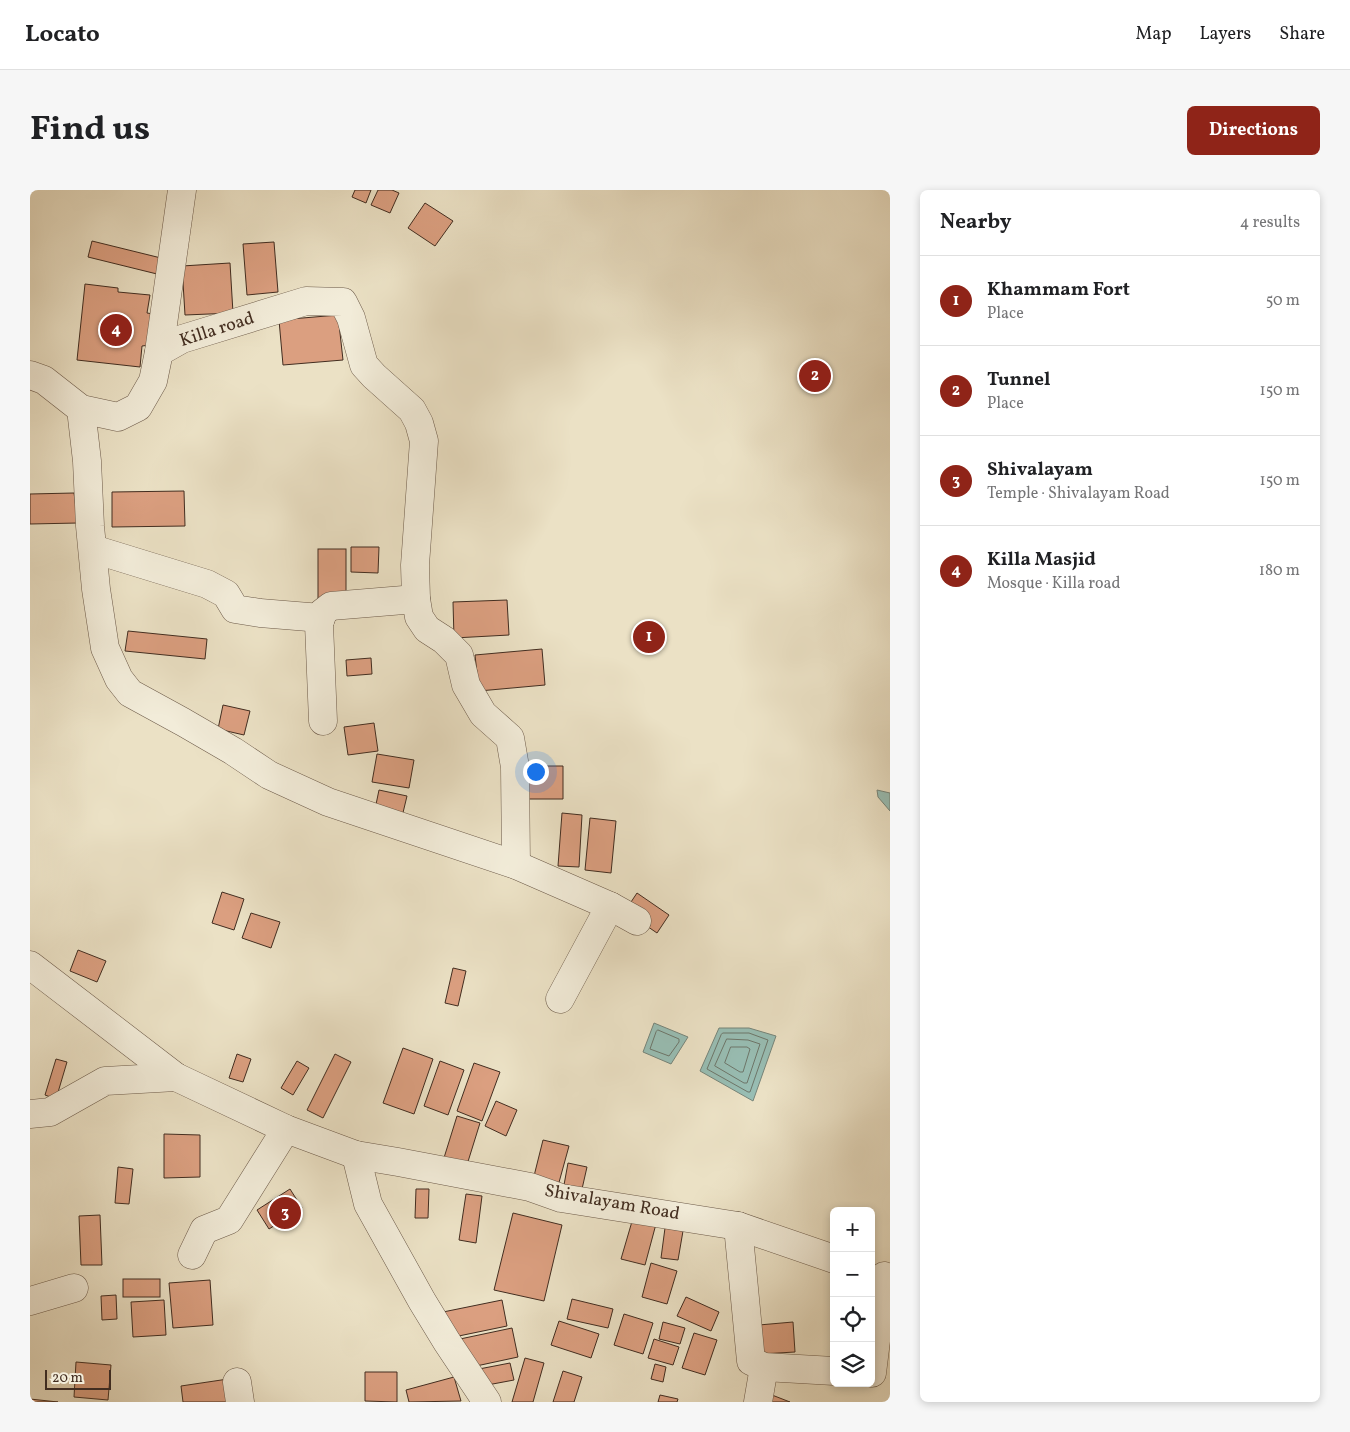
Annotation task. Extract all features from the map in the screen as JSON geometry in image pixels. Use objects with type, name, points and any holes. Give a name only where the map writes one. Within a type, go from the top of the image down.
[{"type":"street","points":[[159,352],[182,190]]},
{"type":"street","name":"Killa road","points":[[30,375],[44,380],[81,409],[118,417],[138,407],[153,381],[159,352],[182,339],[306,294],[343,302],[351,318],[364,365],[412,410],[419,423],[424,441],[415,564],[416,599]]},
{"type":"street","points":[[81,409],[96,589],[105,648],[119,679],[130,693],[216,741],[269,775],[328,802],[516,865],[610,906],[637,921]]},
{"type":"street","points":[[92,549],[207,584],[226,594],[235,609],[321,618]]},
{"type":"street","points":[[323,721],[319,624],[322,614],[331,606],[416,599],[419,617],[427,629],[444,640],[459,655],[466,685],[483,714],[510,738],[515,767],[516,865]]},
{"type":"street","points":[[560,999],[610,906]]},
{"type":"street","name":"Shivalayam Road","points":[[30,965],[176,1077],[286,1129],[356,1156],[398,1162],[530,1188],[562,1198],[738,1226],[830,1258]]},
{"type":"street","points":[[30,1114],[50,1112],[106,1081],[176,1077]]},
{"type":"street","points":[[192,1255],[204,1230],[229,1220],[286,1129]]},
{"type":"street","points":[[356,1156],[368,1204],[422,1301],[447,1342],[488,1402]]},
{"type":"street","points":[[738,1226],[751,1361],[764,1367],[830,1371]]},
{"type":"street","points":[[875,1344],[882,1275]]},
{"type":"street","points":[[30,1301],[74,1288]]},
{"type":"street","points":[[758,1402],[764,1367]]},
{"type":"street","points":[[875,1374],[890,1378]]},
{"type":"water","points":[[877,790],[890,793],[890,811],[878,797]]},
{"type":"water","points":[[654,1023],[688,1037],[671,1064],[643,1052]]},
{"type":"water","points":[[719,1028],[749,1028],[776,1036],[753,1101],[700,1071]]},
{"type":"building","points":[[355,190],[371,190],[366,203],[352,197]]},
{"type":"building","points":[[378,190],[392,190],[399,193],[390,213],[371,205]]},
{"type":"building","points":[[425,203],[453,221],[435,246],[408,228]]},
{"type":"building","points":[[92,241],[161,258],[157,274],[88,257]]},
{"type":"building","points":[[274,242],[278,292],[247,295],[243,244]]},
{"type":"building","points":[[230,263],[233,313],[185,315],[182,266]]},
{"type":"building","points":[[85,284],[118,288],[118,292],[150,295],[147,313],[154,314],[150,345],[142,346],[140,367],[77,360]]},
{"type":"building","points":[[338,315],[343,360],[283,365],[279,320]]},
{"type":"building","points":[[184,491],[185,526],[112,527],[112,492]]},
{"type":"building","points":[[74,493],[78,523],[30,524],[30,494]]},
{"type":"building","points":[[351,547],[379,547],[378,573],[351,572]]},
{"type":"building","points":[[318,549],[346,549],[346,599],[318,599]]},
{"type":"building","points":[[507,600],[509,635],[454,638],[453,602]]},
{"type":"building","points":[[128,631],[207,639],[205,659],[125,651]]},
{"type":"building","points":[[542,649],[545,685],[479,691],[475,655]]},
{"type":"building","points":[[371,658],[372,674],[347,676],[346,660]]},
{"type":"building","points":[[223,705],[250,711],[244,735],[218,729]]},
{"type":"building","points":[[374,723],[378,751],[348,755],[344,727]]},
{"type":"building","points":[[377,754],[414,760],[409,788],[372,782]]},
{"type":"building","points":[[523,766],[563,766],[563,799],[524,799]]},
{"type":"building","points":[[379,790],[407,796],[401,821],[374,814]]},
{"type":"building","points":[[562,813],[582,815],[579,867],[558,866]]},
{"type":"building","points":[[590,818],[616,821],[611,873],[585,870]]},
{"type":"building","points":[[222,892],[244,899],[234,930],[212,923]]},
{"type":"building","points":[[637,893],[669,915],[657,933],[625,911]]},
{"type":"building","points":[[251,913],[280,922],[271,948],[242,938]]},
{"type":"building","points":[[78,950],[106,961],[97,982],[70,971]]},
{"type":"building","points":[[453,968],[466,971],[458,1006],[445,1003]]},
{"type":"building","points":[[403,1048],[433,1059],[414,1114],[383,1103]]},
{"type":"building","points":[[237,1054],[251,1059],[243,1082],[229,1078]]},
{"type":"building","points":[[335,1054],[351,1062],[323,1118],[307,1110]]},
{"type":"building","points":[[56,1059],[67,1062],[56,1099],[45,1095]]},
{"type":"building","points":[[297,1061],[309,1068],[293,1095],[281,1088]]},
{"type":"building","points":[[440,1061],[464,1070],[448,1115],[424,1106]]},
{"type":"building","points":[[474,1063],[500,1072],[482,1121],[457,1111]]},
{"type":"building","points":[[496,1101],[517,1110],[506,1136],[485,1126]]},
{"type":"building","points":[[457,1116],[480,1123],[466,1168],[443,1161]]},
{"type":"building","points":[[164,1134],[200,1135],[200,1177],[164,1178]]},
{"type":"building","points":[[543,1140],[569,1146],[558,1186],[533,1180]]},
{"type":"building","points":[[568,1163],[587,1167],[582,1189],[564,1185]]},
{"type":"building","points":[[118,1167],[133,1169],[129,1204],[115,1203]]},
{"type":"building","points":[[290,1189],[302,1208],[269,1229],[257,1210]]},
{"type":"building","points":[[416,1189],[429,1189],[428,1218],[415,1218]]},
{"type":"building","points":[[466,1194],[482,1196],[476,1243],[459,1240]]},
{"type":"building","points":[[513,1213],[562,1225],[544,1301],[494,1290]]},
{"type":"building","points":[[100,1215],[102,1265],[81,1265],[79,1216]]},
{"type":"building","points":[[633,1218],[656,1224],[645,1265],[621,1259]]},
{"type":"building","points":[[665,1228],[683,1231],[678,1260],[661,1258]]},
{"type":"building","points":[[651,1263],[677,1271],[667,1304],[642,1297]]},
{"type":"building","points":[[123,1279],[160,1279],[160,1297],[123,1297]]},
{"type":"building","points":[[210,1280],[213,1325],[173,1328],[169,1283]]},
{"type":"building","points":[[116,1295],[117,1319],[102,1320],[101,1296]]},
{"type":"building","points":[[686,1297],[719,1312],[711,1331],[677,1316]]},
{"type":"building","points":[[572,1299],[613,1309],[608,1328],[567,1319]]},
{"type":"building","points":[[164,1300],[166,1335],[133,1337],[131,1302]]},
{"type":"building","points":[[502,1300],[507,1326],[449,1338],[443,1312]]},
{"type":"building","points":[[624,1314],[653,1323],[643,1354],[614,1345]]},
{"type":"building","points":[[559,1321],[599,1334],[591,1358],[551,1345]]},
{"type":"building","points":[[663,1322],[685,1328],[680,1344],[659,1339]]},
{"type":"building","points":[[793,1322],[795,1352],[761,1354],[759,1325]]},
{"type":"building","points":[[512,1328],[518,1357],[467,1368],[460,1339]]},
{"type":"building","points":[[694,1333],[717,1340],[705,1375],[682,1368]]},
{"type":"building","points":[[654,1339],[679,1347],[673,1365],[648,1358]]},
{"type":"building","points":[[525,1358],[544,1363],[533,1402],[512,1402]]},
{"type":"building","points":[[76,1362],[111,1365],[108,1400],[74,1397]]},
{"type":"building","points":[[510,1363],[514,1380],[482,1386],[479,1369]]},
{"type":"building","points":[[655,1364],[666,1367],[663,1382],[651,1379]]},
{"type":"building","points":[[563,1371],[582,1377],[574,1402],[553,1402]]},
{"type":"building","points":[[365,1372],[397,1372],[397,1402],[365,1401]]},
{"type":"building","points":[[454,1377],[461,1401],[409,1402],[406,1390]]},
{"type":"building","points":[[228,1379],[231,1402],[183,1402],[181,1386]]},
{"type":"building","points":[[660,1395],[678,1399],[677,1402],[658,1402]]},
{"type":"building","points":[[772,1395],[790,1402],[770,1402]]},
{"type":"building","points":[[30,1399],[58,1402],[30,1402]]},
{"type":"place","name":"Killa Masjid","points":[[116,330]]},
{"type":"place","name":"Tunnel","points":[[815,376]]},
{"type":"place","name":"Khammam Fort","points":[[649,637]]},
{"type":"place","name":"Shivalayam","points":[[285,1213]]}]
